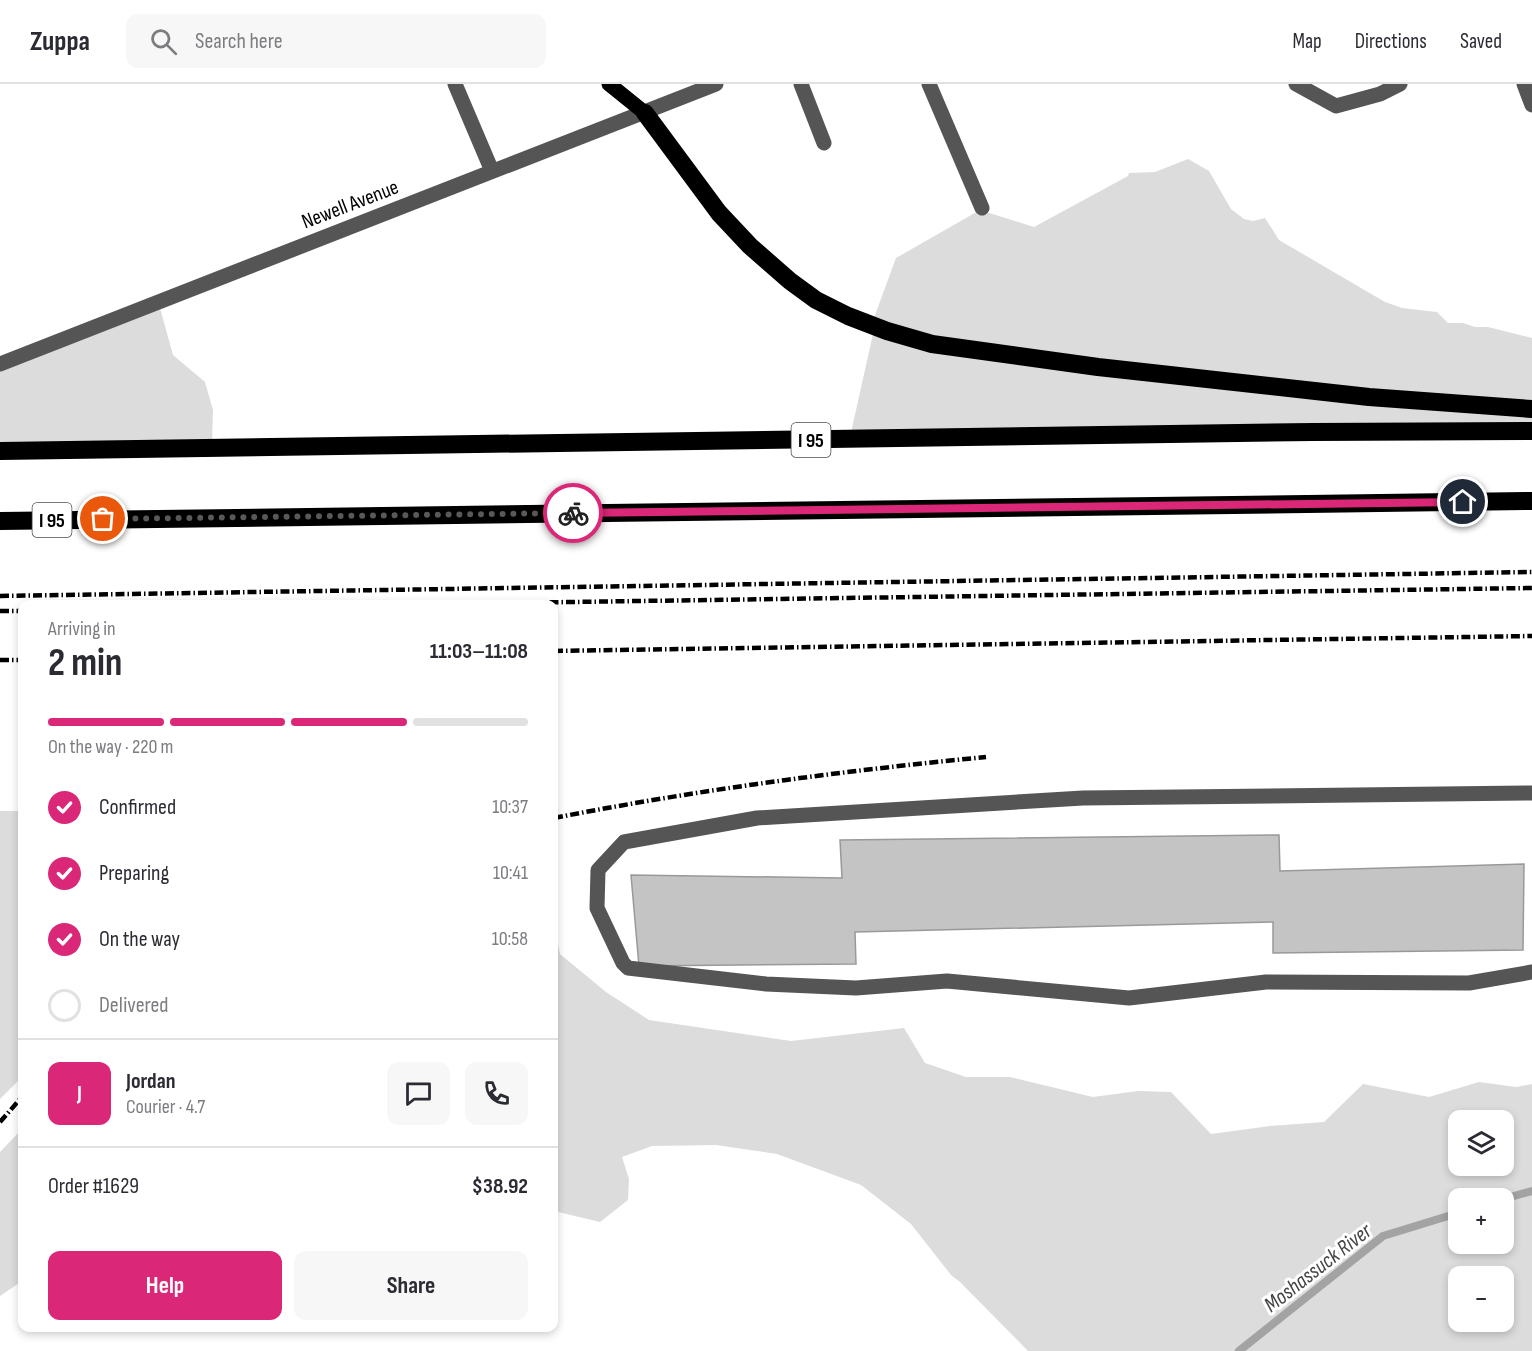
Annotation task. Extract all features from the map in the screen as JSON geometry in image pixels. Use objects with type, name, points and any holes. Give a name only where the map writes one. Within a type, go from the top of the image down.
[{"type":"highway","points":[[645,113],[719,213],[750,246],[816,300],[848,316],[887,331],[932,344],[1098,367],[1369,397],[1532,409]]},
{"type":"highway","name":"I 95","points":[[0,451],[1313,432],[1532,431]]},
{"type":"highway","name":"I 95","points":[[0,521],[1532,501]]},
{"type":"main road","points":[[609,84],[645,113]]},
{"type":"street","points":[[455,84],[492,171]]},
{"type":"street","name":"Newell Avenue","points":[[0,364],[716,84]]},
{"type":"street","points":[[801,84],[824,143]]},
{"type":"street","points":[[929,84],[982,208]]},
{"type":"street","points":[[1296,84],[1336,106],[1380,94],[1400,84]]},
{"type":"street","points":[[1524,84],[1532,105]]},
{"type":"street","points":[[1532,794],[1083,798],[757,818],[624,842],[598,870],[597,908],[623,963],[628,968],[766,984],[856,988],[947,981],[1129,998],[1266,982],[1469,983],[1532,972]]},
{"type":"shaded area","points":[[1188,159],[1209,171],[1231,209],[1244,219],[1253,221],[1265,218],[1279,240],[1385,302],[1402,308],[1437,312],[1448,323],[1488,327],[1532,338],[1532,431],[850,437],[873,334],[871,326],[896,258],[980,210],[1034,227],[1128,176],[1129,173],[1155,172]]},
{"type":"shaded area","points":[[160,308],[173,355],[205,382],[213,410],[212,443],[0,449],[0,358]]},
{"type":"shaded area","points":[[0,811],[18,811],[18,1081],[0,1099]]},
{"type":"shaded area","points":[[558,945],[560,954],[606,992],[649,1020],[791,1041],[904,1028],[925,1063],[966,1077],[1010,1077],[1093,1097],[1138,1091],[1171,1092],[1211,1134],[1324,1122],[1363,1084],[1429,1097],[1479,1082],[1516,1087],[1532,1084],[1532,1351],[1028,1351],[951,1275],[911,1224],[861,1185],[777,1154],[716,1145],[652,1146],[622,1157],[629,1179],[628,1200],[600,1222],[558,1212]]},
{"type":"shaded area","points":[[18,1133],[18,1284],[0,1296],[0,1152]]},
{"type":"building","points":[[1279,835],[1280,871],[1524,864],[1523,950],[1273,953],[1273,922],[855,932],[856,964],[639,966],[631,875],[842,878],[840,840]]},
{"type":"waterway","name":"Moshassuck River","points":[[1514,1196],[1532,1191]]},
{"type":"waterway","name":"Moshassuck River","points":[[1239,1351],[1383,1236],[1448,1216]]},
{"type":"railway","points":[[0,596],[1532,572]]},
{"type":"railway","points":[[558,602],[1532,588]]},
{"type":"railway","points":[[0,611],[18,611]]},
{"type":"railway","points":[[558,651],[1532,636]]},
{"type":"railway","points":[[0,660],[18,660]]},
{"type":"railway","points":[[558,817],[769,782],[986,757]]},
{"type":"railway","points":[[0,1122],[18,1102]]},
{"type":"way so far","points":[[103,519],[573,513]]},
{"type":"route","points":[[573,513],[1463,502]]}]
